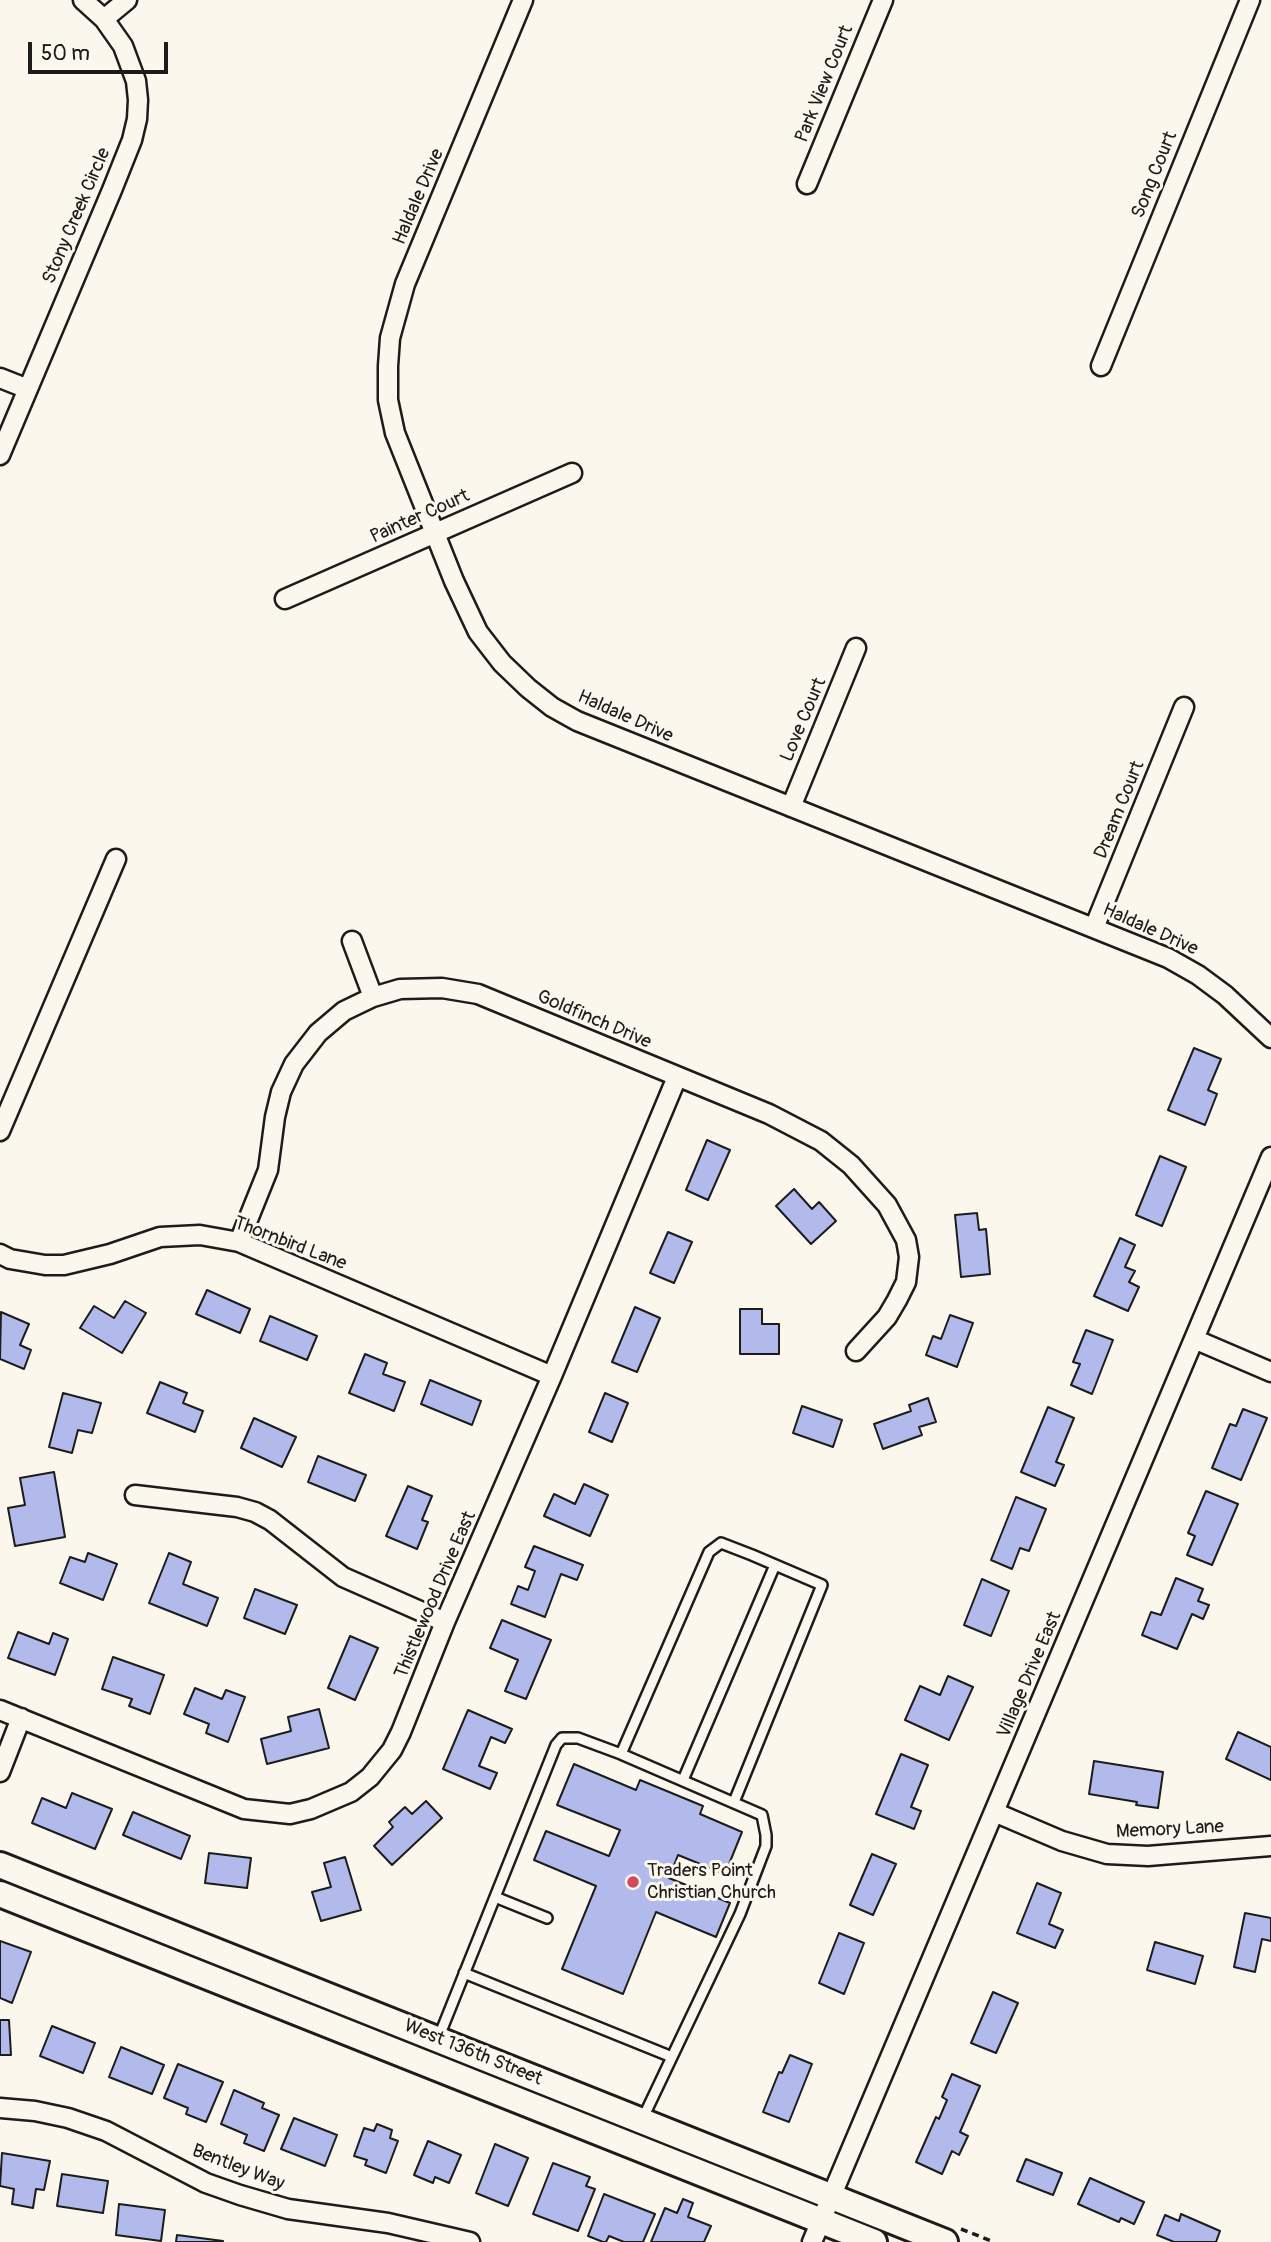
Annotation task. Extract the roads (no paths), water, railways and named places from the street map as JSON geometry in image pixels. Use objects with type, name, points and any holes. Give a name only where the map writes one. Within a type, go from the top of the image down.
[{"type":"street","name":"Stony Creek Circle","points":[[0,455],[132,140],[137,120],[138,100],[131,64],[123,46],[104,19],[83,0]]},
{"type":"street","points":[[104,19],[127,0]]},
{"type":"street","name":"Haldale Drive","points":[[523,0],[405,284],[390,338],[388,400],[395,433],[454,581],[478,632],[502,663],[552,707],[599,730],[1168,958],[1225,995],[1271,1038]]},
{"type":"street","name":"Park View Court","points":[[807,184],[883,0]]},
{"type":"street","name":"Song Court","points":[[1101,366],[1250,0]]},
{"type":"street","points":[[0,377],[28,389]]},
{"type":"street","name":"Painter Court","points":[[285,599],[572,473]]},
{"type":"street","name":"Love Court","points":[[791,807],[856,648]]},
{"type":"street","name":"Dream Court","points":[[1094,928],[1184,707]]},
{"type":"street","points":[[0,1131],[116,859]]},
{"type":"street","points":[[352,941],[373,997]]},
{"type":"street","name":"Goldfinch Drive","points":[[239,1242],[268,1170],[281,1092],[294,1064],[318,1033],[344,1011],[373,997],[400,989],[442,988],[478,994],[769,1114],[821,1140],[851,1165],[887,1205],[906,1240],[909,1269],[887,1317],[856,1351]]},
{"type":"street","name":"Thistlewood Drive East","points":[[0,1710],[244,1809],[290,1814],[311,1809],[351,1792],[381,1766],[401,1732],[445,1622],[677,1077]]},
{"type":"street","name":"Village Drive East","points":[[823,2217],[1271,1157]]},
{"type":"street","name":"Thornbird Lane","points":[[0,1254],[10,1259],[64,1265],[110,1254],[160,1237],[200,1235],[239,1242],[552,1376]]},
{"type":"street","points":[[1194,1339],[1271,1372]]},
{"type":"street","points":[[135,1495],[237,1507],[255,1512],[270,1520],[343,1577],[445,1622]]},
{"type":"street","points":[[0,1772],[21,1718]]},
{"type":"street","name":"Memory Lane","points":[[994,1812],[1062,1841],[1107,1854],[1148,1856],[1271,1846]]},
{"type":"street","name":"West 136th Street","points":[[0,1865],[642,2120],[874,2242]]},
{"type":"street","name":"West 136th Street","points":[[0,1894],[428,2065],[823,2217],[945,2242]]},
{"type":"street","name":"Bentley Way","points":[[0,2108],[35,2111],[68,2118],[106,2131],[206,2183],[252,2199],[288,2209],[387,2223],[470,2242]]},
{"type":"lane","points":[[621,1754],[709,1552],[721,1544],[775,1565],[822,1585],[734,1802]]},
{"type":"lane","points":[[682,1780],[775,1565]]},
{"type":"lane","points":[[428,2065],[556,1745],[562,1738],[579,1738],[621,1754],[762,1815],[766,1846],[740,1914],[632,2144]]},
{"type":"lane","points":[[495,1897],[547,1918]]},
{"type":"lane","points":[[464,1973],[672,2057]]},
{"type":"place","name":"Traders Point Christian Church","points":[[633,1882]]}]
